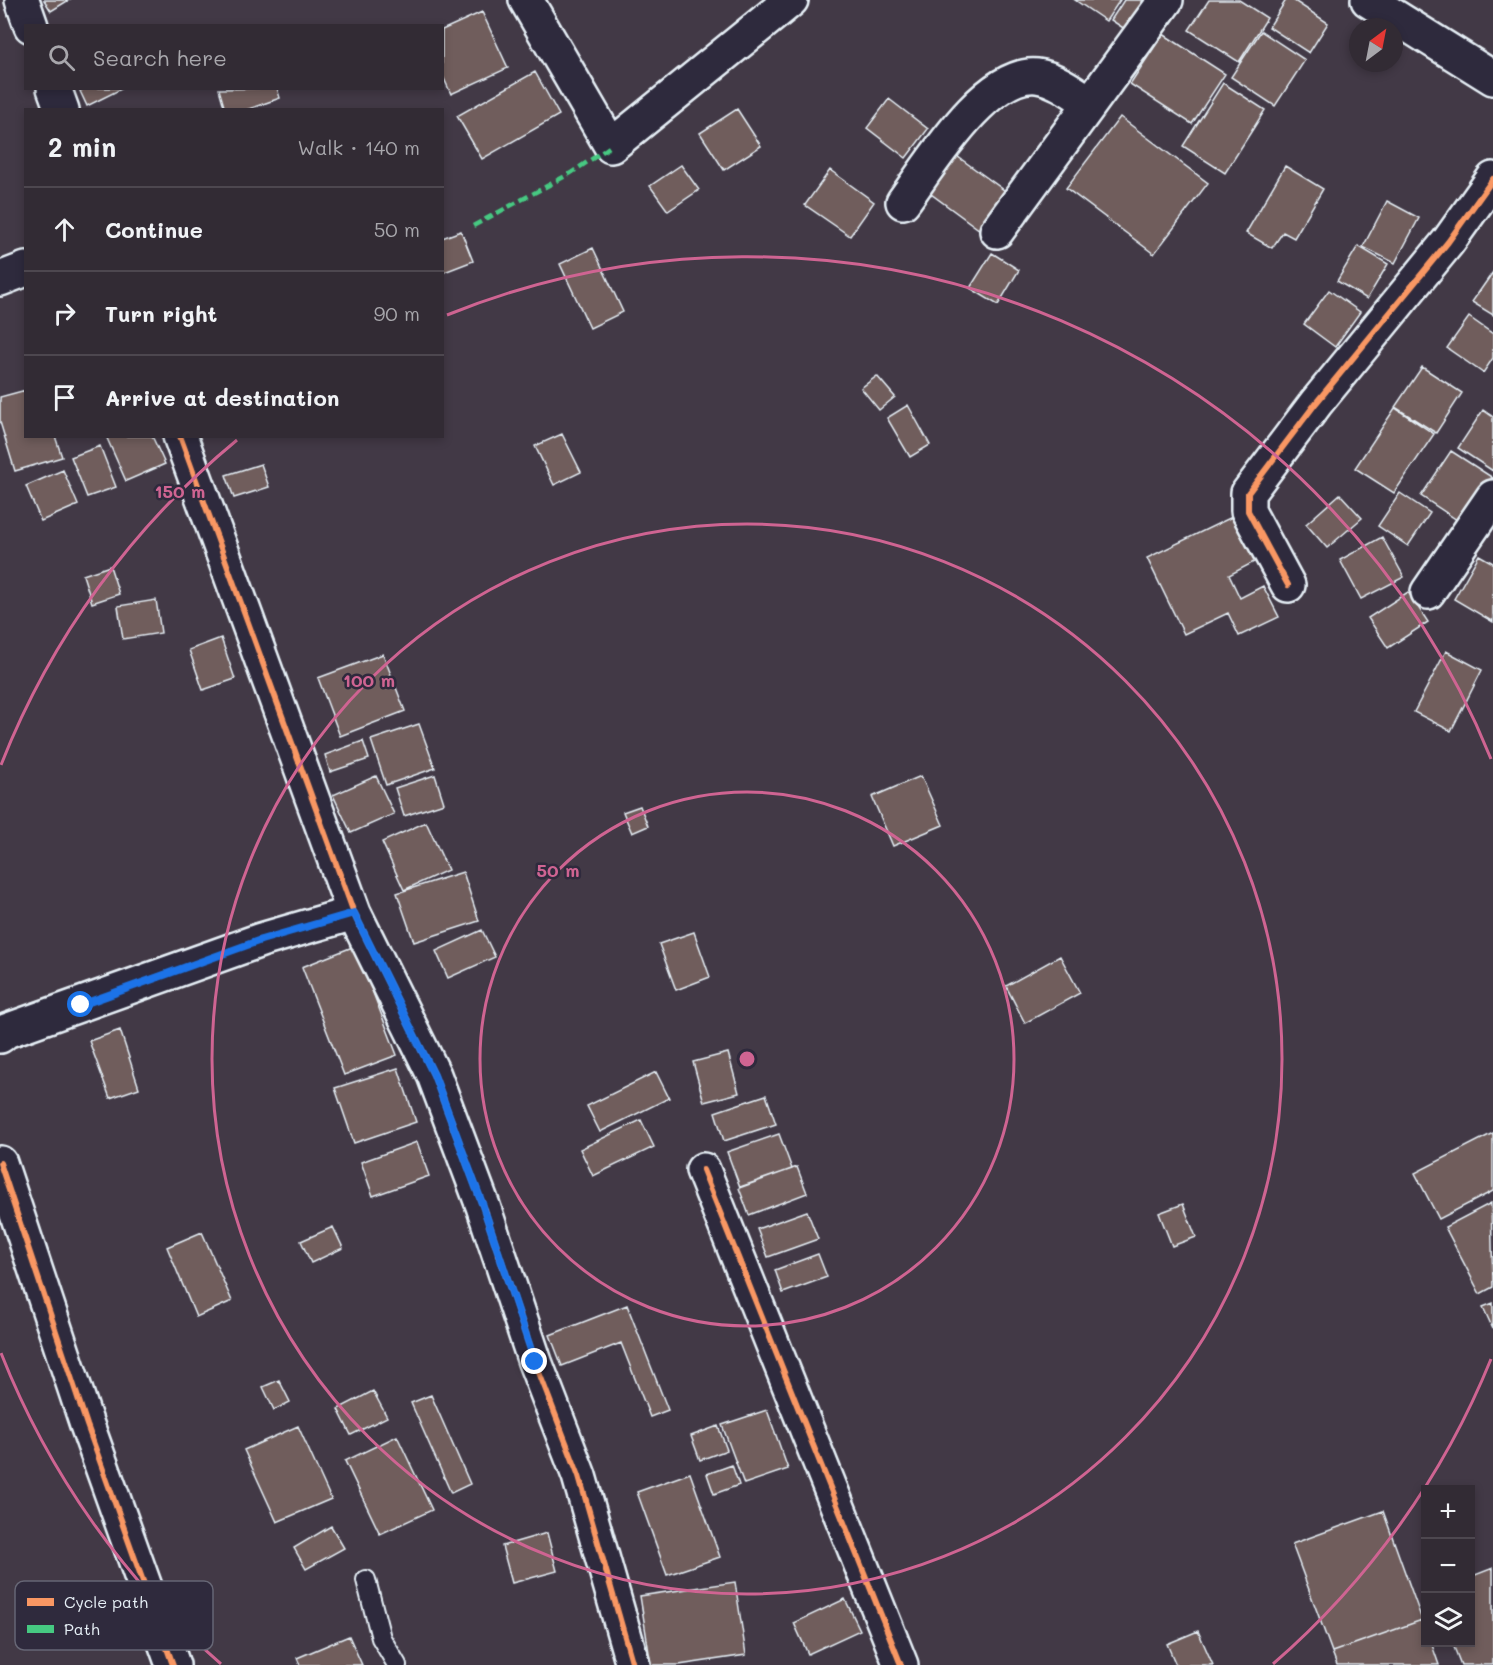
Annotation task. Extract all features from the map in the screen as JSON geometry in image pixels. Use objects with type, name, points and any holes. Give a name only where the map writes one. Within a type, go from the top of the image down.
[{"type":"street","points":[[22,0],[31,24]]},
{"type":"street","points":[[526,0],[611,146],[791,0]]},
{"type":"street","points":[[997,231],[1166,0]]},
{"type":"street","points":[[1368,0],[1493,78]]},
{"type":"street","points":[[903,202],[963,120],[984,99],[1011,81],[1036,76],[1062,85],[1090,103]]},
{"type":"street","points":[[55,90],[61,108]]},
{"type":"street","points":[[1288,585],[1248,511],[1248,493],[1309,412],[1448,242],[1493,179]]},
{"type":"street","points":[[0,279],[24,270]]},
{"type":"street","points":[[181,438],[354,913],[434,1075],[483,1206],[535,1362],[579,1476],[633,1665]]},
{"type":"street","points":[[1428,592],[1493,496]]},
{"type":"street","points":[[0,1036],[6,1031],[261,940],[354,913]]},
{"type":"street","points":[[0,1162],[87,1425],[143,1581]]},
{"type":"street","points":[[703,1170],[901,1665]]},
{"type":"street","points":[[168,1650],[173,1665]]},
{"type":"lane","points":[[366,1580],[381,1638],[397,1665]]},
{"type":"building","points":[[44,0],[69,0],[51,11]]},
{"type":"building","points":[[1075,0],[1120,0],[1106,21]]},
{"type":"building","points":[[1124,0],[1147,0],[1134,35],[1111,20]]},
{"type":"building","points":[[1209,0],[1239,0],[1267,18],[1239,62],[1189,30]]},
{"type":"building","points":[[1286,0],[1293,0],[1328,23],[1309,53],[1269,27]]},
{"type":"building","points":[[482,12],[508,68],[451,94],[444,78],[444,29]]},
{"type":"building","points":[[1261,31],[1305,60],[1275,106],[1231,77]]},
{"type":"building","points":[[1163,34],[1225,74],[1192,124],[1130,84]]},
{"type":"building","points":[[535,72],[559,115],[482,159],[457,116]]},
{"type":"building","points":[[1223,83],[1265,110],[1225,173],[1183,146]]},
{"type":"building","points":[[82,90],[119,90],[87,106],[80,91]]},
{"type":"building","points":[[219,90],[278,90],[280,98],[252,108],[224,108]]},
{"type":"building","points":[[889,99],[928,129],[906,158],[867,128]]},
{"type":"building","points":[[737,109],[761,146],[724,170],[700,133]]},
{"type":"building","points":[[1120,117],[1208,183],[1154,254],[1066,188]]},
{"type":"building","points":[[954,154],[1008,193],[980,230],[927,191]]},
{"type":"building","points":[[681,165],[699,190],[668,211],[650,186]]},
{"type":"building","points":[[1285,166],[1323,189],[1294,238],[1283,232],[1272,248],[1246,233]]},
{"type":"building","points":[[830,170],[874,202],[850,236],[805,205]]},
{"type":"building","points":[[1387,201],[1419,218],[1395,263],[1363,247]]},
{"type":"building","points":[[461,231],[473,261],[444,272],[444,237]]},
{"type":"building","points":[[1358,246],[1388,264],[1367,299],[1337,281]]},
{"type":"building","points":[[593,248],[623,312],[590,328],[560,264]]},
{"type":"building","points":[[992,253],[1019,270],[998,305],[970,288]]},
{"type":"building","points":[[1493,272],[1493,315],[1472,302]]},
{"type":"building","points":[[1329,290],[1360,312],[1335,347],[1304,324]]},
{"type":"building","points":[[1469,317],[1493,334],[1493,358],[1483,373],[1447,348]]},
{"type":"building","points":[[1422,367],[1462,393],[1436,433],[1395,407]]},
{"type":"building","points":[[877,376],[895,397],[879,410],[861,388]]},
{"type":"building","points":[[24,391],[24,438],[56,438],[62,457],[15,471],[0,422],[0,397]]},
{"type":"building","points":[[908,405],[930,445],[910,457],[887,418]]},
{"type":"building","points":[[1395,408],[1434,434],[1394,493],[1355,468]]},
{"type":"building","points":[[1483,410],[1493,417],[1493,471],[1458,448]]},
{"type":"building","points":[[562,434],[581,472],[554,485],[535,446]]},
{"type":"building","points":[[107,438],[153,438],[165,464],[126,481]]},
{"type":"building","points":[[100,446],[116,487],[87,497],[71,457]]},
{"type":"building","points":[[1451,451],[1493,478],[1463,524],[1421,496]]},
{"type":"building","points":[[261,464],[269,487],[234,498],[226,475]]},
{"type":"building","points":[[63,470],[78,505],[41,521],[26,486]]},
{"type":"building","points":[[1400,493],[1430,513],[1408,546],[1378,526]]},
{"type":"building","points":[[1340,494],[1362,518],[1327,548],[1306,524]]},
{"type":"building","points":[[1234,516],[1256,561],[1229,575],[1240,598],[1263,586],[1279,617],[1239,636],[1228,613],[1184,634],[1147,558]]},
{"type":"building","points":[[1382,537],[1404,577],[1361,599],[1340,560]]},
{"type":"building","points":[[1479,555],[1493,563],[1493,622],[1454,599]]},
{"type":"building","points":[[110,566],[119,594],[92,603],[83,575]]},
{"type":"building","points":[[1408,592],[1428,622],[1388,648],[1368,618]]},
{"type":"building","points":[[156,600],[161,633],[123,639],[118,606]]},
{"type":"building","points":[[221,638],[235,679],[203,690],[189,650]]},
{"type":"building","points":[[1446,651],[1482,670],[1451,731],[1414,712]]},
{"type":"building","points":[[383,654],[405,711],[340,736],[318,678]]},
{"type":"building","points":[[419,724],[435,768],[386,785],[371,740]]},
{"type":"building","points":[[363,741],[369,759],[330,772],[325,755]]},
{"type":"building","points":[[435,775],[444,803],[404,816],[395,788]]},
{"type":"building","points":[[376,776],[394,814],[351,833],[333,795]]},
{"type":"building","points":[[921,776],[943,825],[893,846],[872,797]]},
{"type":"building","points":[[640,806],[648,826],[632,833],[623,812]]},
{"type":"building","points":[[426,822],[448,870],[404,890],[382,842]]},
{"type":"building","points":[[463,872],[479,921],[414,942],[397,893]]},
{"type":"building","points":[[482,930],[495,957],[448,978],[436,951]]},
{"type":"building","points":[[694,932],[710,977],[676,990],[659,944]]},
{"type":"building","points":[[355,946],[397,1055],[344,1075],[302,967]]},
{"type":"building","points":[[1060,956],[1080,993],[1025,1023],[1006,986]]},
{"type":"building","points":[[120,1030],[139,1088],[110,1098],[89,1041]]},
{"type":"building","points":[[728,1053],[739,1093],[704,1102],[693,1062]]},
{"type":"building","points":[[398,1068],[416,1122],[354,1143],[335,1088]]},
{"type":"building","points":[[656,1072],[669,1098],[600,1132],[587,1106]]},
{"type":"building","points":[[766,1095],[776,1124],[724,1141],[715,1112]]},
{"type":"building","points":[[641,1120],[654,1147],[593,1176],[580,1149]]},
{"type":"building","points":[[1493,1133],[1493,1191],[1439,1219],[1415,1173]]},
{"type":"building","points":[[779,1134],[792,1169],[740,1187],[727,1152]]},
{"type":"building","points":[[417,1142],[429,1176],[373,1196],[361,1162]]},
{"type":"building","points":[[797,1167],[807,1193],[749,1215],[739,1188]]},
{"type":"building","points":[[1491,1203],[1493,1287],[1480,1294],[1445,1227]]},
{"type":"building","points":[[1183,1204],[1196,1237],[1172,1246],[1159,1213]]},
{"type":"building","points":[[807,1211],[818,1239],[768,1257],[757,1229]]},
{"type":"building","points":[[333,1227],[343,1248],[311,1263],[301,1241]]},
{"type":"building","points":[[202,1232],[232,1301],[196,1317],[167,1247]]},
{"type":"building","points":[[818,1254],[827,1277],[783,1293],[775,1270]]},
{"type":"building","points":[[1493,1303],[1493,1329],[1483,1307]]},
{"type":"building","points":[[627,1305],[668,1410],[650,1417],[621,1343],[562,1366],[550,1335]]},
{"type":"building","points":[[279,1380],[290,1402],[274,1410],[263,1387]]},
{"type":"building","points":[[373,1391],[387,1417],[351,1435],[338,1409]]},
{"type":"building","points":[[431,1395],[470,1484],[451,1493],[411,1403]]},
{"type":"building","points":[[767,1410],[788,1469],[744,1484],[722,1425]]},
{"type":"building","points":[[298,1426],[331,1499],[277,1522],[244,1450]]},
{"type":"building","points":[[718,1426],[727,1450],[700,1460],[691,1436]]},
{"type":"building","points":[[397,1436],[432,1510],[380,1534],[345,1461]]},
{"type":"building","points":[[732,1465],[739,1485],[714,1494],[707,1474]]},
{"type":"building","points":[[690,1473],[720,1557],[667,1575],[637,1492]]},
{"type":"building","points":[[1383,1511],[1421,1620],[1332,1652],[1292,1544]]},
{"type":"building","points":[[331,1526],[344,1548],[306,1569],[294,1548]]},
{"type":"building","points":[[547,1533],[557,1571],[512,1583],[502,1546]]},
{"type":"building","points":[[1493,1568],[1493,1665],[1461,1665],[1454,1647],[1475,1647],[1475,1575]]},
{"type":"building","points":[[735,1582],[746,1655],[679,1665],[651,1665],[640,1596]]},
{"type":"building","points":[[845,1599],[860,1630],[808,1654],[794,1623]]},
{"type":"building","points":[[1421,1620],[1421,1647],[1433,1647],[1439,1665],[1337,1665],[1332,1652]]},
{"type":"building","points":[[1198,1631],[1213,1665],[1176,1665],[1167,1644]]},
{"type":"building","points":[[349,1636],[362,1665],[300,1665],[297,1658]]},
{"type":"marked path","points":[[473,226],[571,173],[611,146]]},
{"type":"cycle path","points":[[1288,585],[1248,511],[1248,493],[1316,403],[1448,242],[1493,179]]},
{"type":"cycle path","points":[[181,438],[354,913],[434,1075],[483,1206],[535,1362],[579,1476],[633,1665]]},
{"type":"cycle path","points":[[0,1163],[87,1425],[143,1581]]},
{"type":"cycle path","points":[[703,1170],[901,1665]]},
{"type":"cycle path","points":[[168,1650],[173,1665]]},
{"type":"route","points":[[81,1005],[261,940],[354,913],[434,1075],[483,1206],[535,1362]]}]
